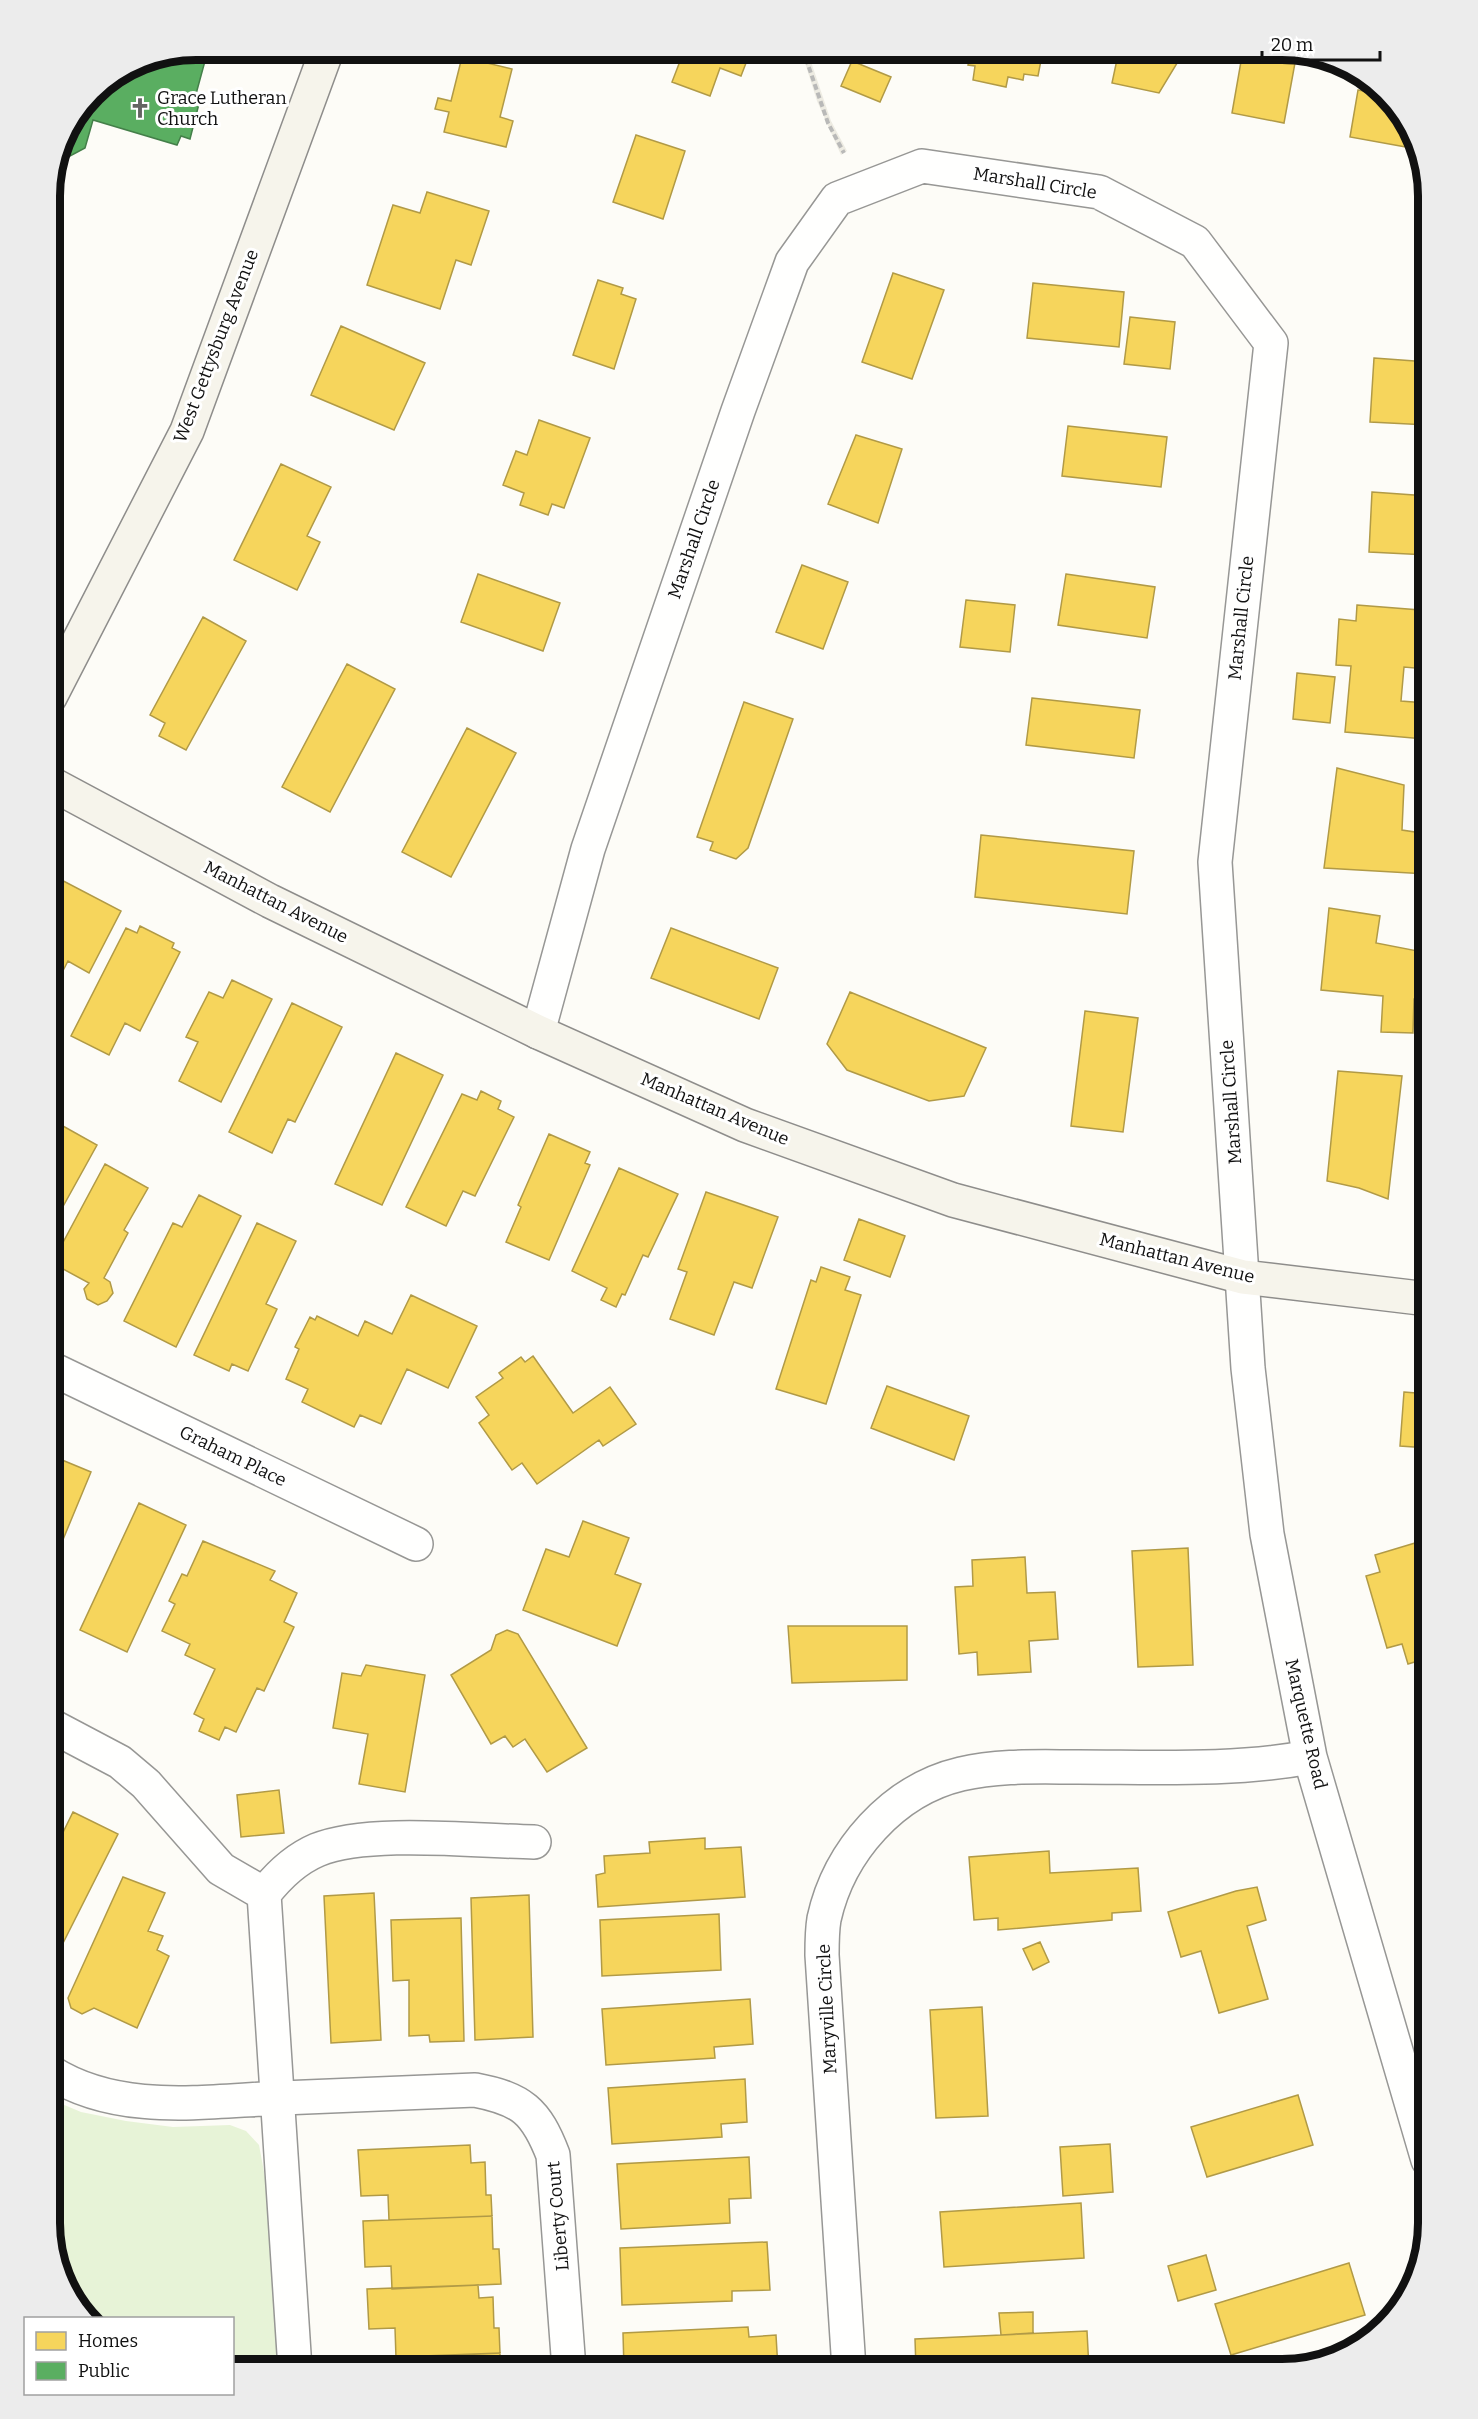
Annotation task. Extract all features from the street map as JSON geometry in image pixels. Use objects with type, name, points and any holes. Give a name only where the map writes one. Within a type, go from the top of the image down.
[{"type":"street","name":"West Gettysburg Avenue","points":[[60,678],[187,431],[323,60]]},
{"type":"street","name":"Marshall Circle","points":[[538,1032],[588,849],[738,411],[792,262],[837,199],[922,166],[1099,192],[1195,242],[1271,343],[1215,862],[1243,1277]]},
{"type":"street","name":"Manhattan Avenue","points":[[60,788],[270,901],[538,1032],[745,1125],[953,1200],[1243,1277],[1418,1298]]},
{"type":"street","name":"Marquette Road","points":[[1243,1277],[1248,1368],[1267,1534],[1310,1757],[1418,2126]]},
{"type":"street","name":"Graham Place","points":[[60,1373],[416,1544]]},
{"type":"street","points":[[60,1730],[120,1762],[146,1784],[221,1869],[264,1894]]},
{"type":"street","name":"Maryville Circle","points":[[848,2359],[822,1955],[824,1920],[834,1891],[860,1843],[882,1816],[903,1800],[928,1785],[959,1774],[998,1767],[1174,1767],[1286,1761],[1310,1757]]},
{"type":"street","points":[[294,2359],[264,1894],[276,1878],[297,1862],[316,1851],[340,1843],[379,1839],[534,1842]]},
{"type":"street","name":"Liberty Court","points":[[60,2077],[81,2088],[110,2096],[181,2105],[276,2098],[475,2090],[501,2095],[532,2114],[543,2129],[554,2156],[568,2359]]},
{"type":"path","points":[[806,60],[828,123],[844,153]]},
{"type":"green space","points":[[60,2103],[81,2112],[126,2121],[173,2127],[230,2125],[246,2131],[259,2145],[267,2188],[278,2359],[234,2359],[234,2317],[98,2317],[83,2299],[70,2275],[61,2241]]},
{"type":"shaded area","points":[[804,60],[810,60],[831,121],[847,151],[841,155],[817,101]]},
{"type":"building: Homes","points":[[461,60],[474,60],[512,69],[500,117],[513,121],[506,147],[444,132],[449,112],[435,109],[438,98],[451,101]]},
{"type":"building: Homes","points":[[680,60],[747,60],[741,76],[720,68],[710,96],[672,82]]},
{"type":"building: Homes","points":[[969,60],[1041,60],[1038,76],[1024,74],[1023,80],[1008,77],[1006,87],[973,80],[975,66],[968,65]]},
{"type":"building: Homes","points":[[1117,60],[1179,60],[1159,93],[1112,83]]},
{"type":"building: Homes","points":[[1241,60],[1295,61],[1284,123],[1232,113]]},
{"type":"building: Homes","points":[[852,61],[891,77],[880,102],[841,86]]},
{"type":"building: Homes","points":[[1358,90],[1369,92],[1395,120],[1409,148],[1350,137]]},
{"type":"building: Homes","points":[[636,135],[685,151],[663,219],[613,202]]},
{"type":"building: Homes","points":[[427,192],[489,211],[471,265],[456,260],[440,309],[367,285],[393,205],[420,213]]},
{"type":"building: Homes","points":[[893,273],[944,290],[912,379],[862,362]]},
{"type":"building: Homes","points":[[598,280],[623,288],[621,294],[636,299],[614,369],[573,355]]},
{"type":"building: Homes","points":[[1033,283],[1124,292],[1119,347],[1027,338]]},
{"type":"building: Homes","points":[[1130,317],[1175,322],[1170,369],[1124,364]]},
{"type":"building: Homes","points":[[341,326],[425,363],[394,430],[311,395]]},
{"type":"building: Homes","points":[[1374,358],[1418,361],[1418,424],[1370,422]]},
{"type":"building: Homes","points":[[539,420],[590,438],[564,508],[552,504],[548,515],[520,505],[524,493],[503,485],[516,451],[527,455]]},
{"type":"building: Homes","points":[[1068,426],[1167,437],[1161,487],[1062,476]]},
{"type":"building: Homes","points":[[856,435],[902,449],[878,523],[828,504]]},
{"type":"building: Homes","points":[[281,464],[331,487],[307,536],[320,542],[297,590],[234,560]]},
{"type":"building: Homes","points":[[1372,492],[1418,495],[1418,554],[1369,552]]},
{"type":"building: Homes","points":[[802,565],[848,582],[823,649],[776,632]]},
{"type":"building: Homes","points":[[478,574],[560,603],[543,651],[461,622]]},
{"type":"building: Homes","points":[[1066,574],[1155,587],[1147,638],[1058,625]]},
{"type":"building: Homes","points":[[966,600],[1015,605],[1010,652],[960,647]]},
{"type":"building: Homes","points":[[1357,605],[1418,610],[1418,668],[1404,667],[1401,701],[1418,702],[1418,738],[1345,732],[1351,666],[1336,665],[1339,619],[1356,621]]},
{"type":"building: Homes","points":[[203,617],[246,641],[186,750],[159,736],[165,723],[150,715]]},
{"type":"building: Homes","points":[[347,664],[395,689],[330,812],[282,787]]},
{"type":"building: Homes","points":[[1297,673],[1335,677],[1330,723],[1293,719]]},
{"type":"building: Homes","points":[[1032,698],[1140,710],[1134,758],[1026,745]]},
{"type":"building: Homes","points":[[744,702],[793,719],[748,848],[736,859],[710,850],[713,842],[697,837]]},
{"type":"building: Homes","points":[[467,728],[516,753],[451,877],[402,852]]},
{"type":"building: Homes","points":[[1337,768],[1404,785],[1402,830],[1418,832],[1418,873],[1324,868]]},
{"type":"building: Homes","points":[[981,835],[1134,851],[1127,914],[975,897]]},
{"type":"building: Homes","points":[[60,879],[121,911],[89,973],[68,961],[60,977]]},
{"type":"building: Homes","points":[[1329,908],[1380,916],[1376,943],[1418,951],[1418,999],[1414,999],[1413,1033],[1381,1032],[1383,996],[1321,990]]},
{"type":"building: Homes","points":[[140,926],[174,943],[172,948],[180,952],[140,1031],[125,1023],[109,1055],[71,1036],[126,928],[137,933]]},
{"type":"building: Homes","points":[[671,928],[778,968],[759,1019],[651,978]]},
{"type":"building: Homes","points":[[232,980],[272,999],[221,1102],[179,1081],[198,1042],[186,1037],[209,992],[223,998]]},
{"type":"building: Homes","points":[[850,992],[986,1048],[964,1096],[929,1101],[847,1070],[827,1044]]},
{"type":"building: Homes","points":[[292,1003],[342,1027],[295,1122],[288,1119],[272,1153],[229,1132]]},
{"type":"building: Homes","points":[[1085,1011],[1138,1018],[1123,1132],[1071,1126]]},
{"type":"building: Homes","points":[[396,1053],[443,1075],[382,1205],[335,1184]]},
{"type":"building: Homes","points":[[1338,1071],[1402,1076],[1388,1199],[1359,1188],[1327,1181]]},
{"type":"building: Homes","points":[[481,1091],[501,1101],[498,1109],[514,1117],[475,1196],[463,1191],[446,1226],[406,1207],[462,1094],[477,1100]]},
{"type":"building: Homes","points":[[60,1124],[97,1145],[60,1212]]},
{"type":"building: Homes","points":[[549,1134],[590,1152],[585,1163],[590,1165],[549,1260],[506,1242],[521,1207],[518,1205]]},
{"type":"building: Homes","points":[[105,1164],[148,1188],[124,1230],[128,1233],[104,1278],[110,1282],[113,1293],[107,1301],[98,1305],[87,1299],[84,1289],[89,1283],[60,1267],[60,1248]]},
{"type":"building: Homes","points":[[619,1168],[678,1194],[648,1257],[643,1255],[625,1295],[622,1294],[616,1307],[601,1300],[607,1288],[572,1271]]},
{"type":"building: Homes","points":[[706,1192],[778,1217],[752,1288],[734,1282],[714,1335],[670,1319],[687,1272],[678,1269]]},
{"type":"building: Homes","points":[[199,1195],[241,1216],[176,1347],[124,1321],[173,1223],[182,1227]]},
{"type":"building: Homes","points":[[859,1219],[905,1236],[890,1277],[844,1260]]},
{"type":"building: Homes","points":[[257,1223],[296,1241],[266,1304],[277,1309],[248,1371],[232,1364],[229,1371],[194,1355]]},
{"type":"building: Homes","points":[[821,1267],[850,1277],[845,1290],[861,1295],[826,1404],[776,1389],[811,1280],[816,1282]]},
{"type":"building: Homes","points":[[411,1295],[477,1326],[448,1388],[407,1369],[381,1424],[360,1415],[354,1427],[302,1402],[308,1389],[286,1379],[299,1349],[295,1347],[310,1317],[315,1320],[317,1316],[358,1336],[365,1321],[392,1334]]},
{"type":"building: Homes","points":[[533,1356],[573,1413],[610,1387],[636,1424],[603,1446],[599,1440],[537,1484],[522,1463],[512,1470],[479,1423],[489,1415],[476,1397],[503,1378],[499,1373],[521,1357],[525,1362]]},
{"type":"building: Homes","points":[[887,1386],[969,1416],[954,1460],[871,1428]]},
{"type":"building: Homes","points":[[1404,1392],[1418,1393],[1418,1447],[1400,1446]]},
{"type":"building: Homes","points":[[60,1459],[91,1472],[62,1542],[60,1541]]},
{"type":"building: Homes","points":[[139,1503],[186,1525],[127,1652],[80,1630]]},
{"type":"building: Homes","points":[[583,1521],[629,1538],[615,1574],[641,1584],[617,1646],[523,1610],[546,1549],[569,1557]]},
{"type":"building: Homes","points":[[203,1541],[275,1571],[270,1580],[297,1593],[284,1622],[294,1627],[264,1691],[257,1688],[236,1732],[225,1727],[219,1740],[199,1731],[204,1719],[194,1714],[215,1669],[185,1655],[190,1644],[162,1631],[175,1604],[169,1601],[182,1574],[187,1576]]},
{"type":"building: Homes","points":[[1418,1542],[1418,1661],[1408,1664],[1402,1644],[1387,1648],[1366,1576],[1380,1572],[1375,1555]]},
{"type":"building: Homes","points":[[1188,1548],[1193,1665],[1138,1667],[1132,1551]]},
{"type":"building: Homes","points":[[1025,1557],[1027,1593],[1055,1592],[1058,1639],[1029,1641],[1031,1672],[978,1675],[977,1652],[959,1654],[955,1587],[973,1586],[972,1560]]},
{"type":"building: Homes","points":[[788,1626],[907,1626],[907,1680],[792,1683]]},
{"type":"building: Homes","points":[[507,1630],[518,1634],[587,1748],[547,1772],[525,1739],[513,1747],[505,1736],[491,1744],[451,1675],[491,1650],[496,1635]]},
{"type":"building: Homes","points":[[366,1665],[425,1675],[405,1792],[359,1784],[368,1734],[333,1728],[342,1673],[361,1676]]},
{"type":"building: Homes","points":[[279,1790],[284,1833],[241,1837],[237,1795]]},
{"type":"building: Homes","points":[[73,1812],[118,1834],[60,1949],[60,1839]]},
{"type":"building: Homes","points":[[705,1838],[705,1849],[741,1847],[745,1897],[598,1907],[596,1875],[605,1873],[604,1856],[650,1853],[649,1842]]},
{"type":"building: Homes","points":[[1049,1851],[1050,1873],[1138,1868],[1141,1911],[1112,1913],[1112,1920],[998,1930],[998,1918],[974,1920],[969,1857]]},
{"type":"building: Homes","points":[[123,1877],[165,1893],[148,1931],[163,1936],[157,1950],[169,1956],[137,2028],[94,2008],[82,2014],[71,2008],[68,1998]]},
{"type":"building: Homes","points":[[1257,1887],[1266,1920],[1247,1926],[1268,1999],[1219,2013],[1201,1951],[1181,1957],[1168,1912],[1236,1891]]},
{"type":"building: Homes","points":[[374,1893],[381,2040],[331,2043],[324,1896]]},
{"type":"building: Homes","points":[[529,1895],[533,2037],[475,2040],[471,1898]]},
{"type":"building: Homes","points":[[719,1914],[721,1970],[602,1976],[600,1920]]},
{"type":"building: Homes","points":[[461,1918],[464,2041],[430,2042],[429,2035],[409,2036],[409,1980],[393,1981],[391,1920]]},
{"type":"building: Homes","points":[[1040,1942],[1049,1962],[1033,1970],[1023,1949]]},
{"type":"building: Homes","points":[[750,1999],[753,2044],[714,2047],[715,2058],[606,2065],[602,2009]]},
{"type":"building: Homes","points":[[982,2007],[988,2116],[936,2118],[930,2010]]},
{"type":"building: Homes","points":[[745,2079],[747,2122],[721,2124],[722,2137],[612,2144],[608,2088]]},
{"type":"building: Homes","points":[[1298,2095],[1313,2145],[1207,2177],[1191,2127]]},
{"type":"building: Homes","points":[[1110,2144],[1113,2192],[1063,2196],[1060,2147]]},
{"type":"building: Homes","points":[[470,2145],[471,2163],[485,2162],[486,2195],[491,2195],[492,2216],[389,2220],[388,2195],[361,2196],[358,2150]]},
{"type":"building: Homes","points":[[749,2157],[751,2198],[729,2199],[730,2223],[621,2229],[617,2164]]},
{"type":"building: Homes","points":[[1081,2203],[1084,2258],[944,2267],[940,2212]]},
{"type":"building: Homes","points":[[492,2216],[493,2249],[499,2249],[501,2284],[392,2289],[391,2266],[365,2267],[363,2221]]},
{"type":"building: Homes","points":[[767,2242],[770,2290],[732,2291],[732,2301],[622,2305],[620,2248]]},
{"type":"building: Homes","points":[[1206,2255],[1216,2290],[1178,2301],[1168,2266]]},
{"type":"building: Homes","points":[[1349,2263],[1365,2315],[1231,2355],[1215,2304]]},
{"type":"building: Homes","points":[[478,2285],[479,2298],[493,2297],[494,2328],[499,2328],[500,2353],[396,2358],[395,2328],[369,2329],[367,2289]]},
{"type":"building: Homes","points":[[1033,2312],[1033,2333],[1001,2335],[999,2313]]},
{"type":"building: Homes","points":[[748,2327],[749,2337],[776,2335],[777,2359],[624,2359],[623,2333]]},
{"type":"building: Homes","points":[[1087,2331],[1088,2359],[916,2359],[915,2339]]},
{"type":"building: Homes","points":[[500,2353],[500,2359],[371,2358]]},
{"type":"building: Public","name":"Grace Lutheran Church","points":[[205,60],[196,94],[201,96],[190,139],[181,136],[177,145],[93,120],[85,148],[66,158],[83,120],[113,88],[152,67],[178,61]]},
{"type":"place","name":"Grace Lutheran Church","points":[[140,108]]}]
